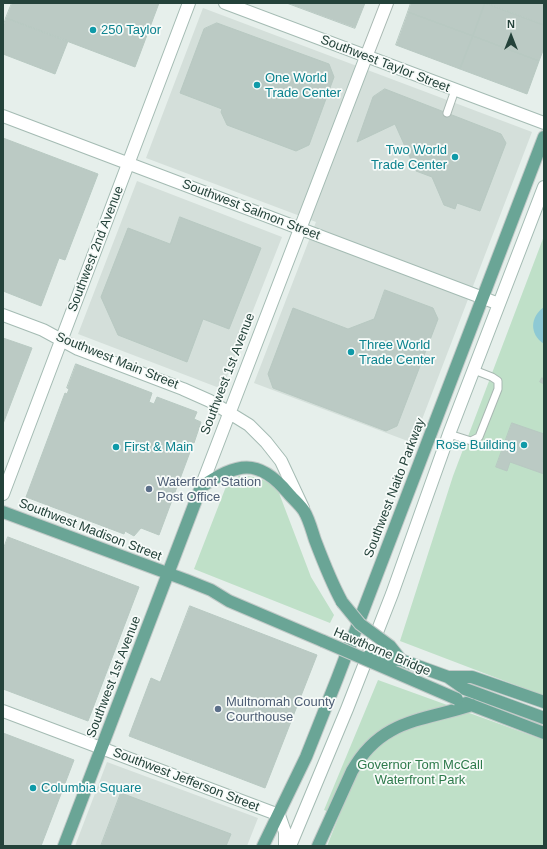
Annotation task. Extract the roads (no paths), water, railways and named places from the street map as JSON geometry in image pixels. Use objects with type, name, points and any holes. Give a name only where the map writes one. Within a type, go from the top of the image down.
[{"type":"main road","name":"Southwest 2nd Avenue","points":[[3,494],[189,3]]},
{"type":"main road","name":"Southwest Taylor Street","points":[[226,3],[544,123]]},
{"type":"main road","name":"Southwest 1st Avenue","points":[[64,846],[201,487],[228,412],[387,3]]},
{"type":"main road","name":"Southwest Salmon Street","points":[[3,116],[500,304]]},
{"type":"main road","name":"Southwest Naito Parkway","points":[[264,846],[306,757],[337,679],[544,137]]},
{"type":"main road","points":[[290,846],[353,695],[544,187]]},
{"type":"main road","name":"Southwest Main Street","points":[[3,315],[43,330],[78,349],[183,389],[210,401],[228,412]]},
{"type":"main road","name":"Hawthorne Bridge","points":[[228,412],[252,428],[273,450],[288,475],[336,592],[360,624],[390,646],[402,660]]},
{"type":"main road","points":[[201,487],[220,474],[230,470],[248,467],[256,468],[277,479],[304,512]]},
{"type":"main road","name":"Southwest Madison Street","points":[[3,512],[168,574]]},
{"type":"main road","name":"Hawthorne Bridge","points":[[168,574],[211,590],[232,594],[324,638],[472,705],[544,733]]},
{"type":"main road","name":"Hawthorne Bridge","points":[[324,638],[382,660],[402,660],[448,677],[465,688],[544,718]]},
{"type":"main road","name":"Hawthorne Bridge","points":[[448,677],[472,677],[544,702]]},
{"type":"main road","points":[[318,846],[352,771],[364,754],[379,739],[404,723],[472,705]]},
{"type":"main road","name":"Southwest Jefferson Street","points":[[3,711],[279,816]]},
{"type":"main road","points":[[279,816],[285,832],[285,846]]},
{"type":"lane","points":[[446,113],[455,90]]},
{"type":"lane","points":[[450,434],[471,441],[479,437],[498,389],[498,381],[492,376],[474,370]]},
{"type":"water","points":[[544,307],[544,344],[539,340],[533,326],[536,316]]},
{"type":"place","name":"250 Taylor","points":[[93,30]]},
{"type":"place","name":"One World Trade Center","points":[[257,85]]},
{"type":"place","name":"Two World Trade Center","points":[[455,157]]},
{"type":"place","name":"Three World Trade Center","points":[[351,352]]},
{"type":"place","name":"Rose Building","points":[[524,445]]},
{"type":"place","name":"First & Main","points":[[116,447]]},
{"type":"place","name":"Waterfront Station Post Office","points":[[149,489]]},
{"type":"place","name":"Multnomah County Courthouse","points":[[218,709]]},
{"type":"place","name":"Columbia Square","points":[[33,788]]},
{"type":"park label","name":"Governor Tom McCall Waterfront Park","points":[[420,772]]}]
